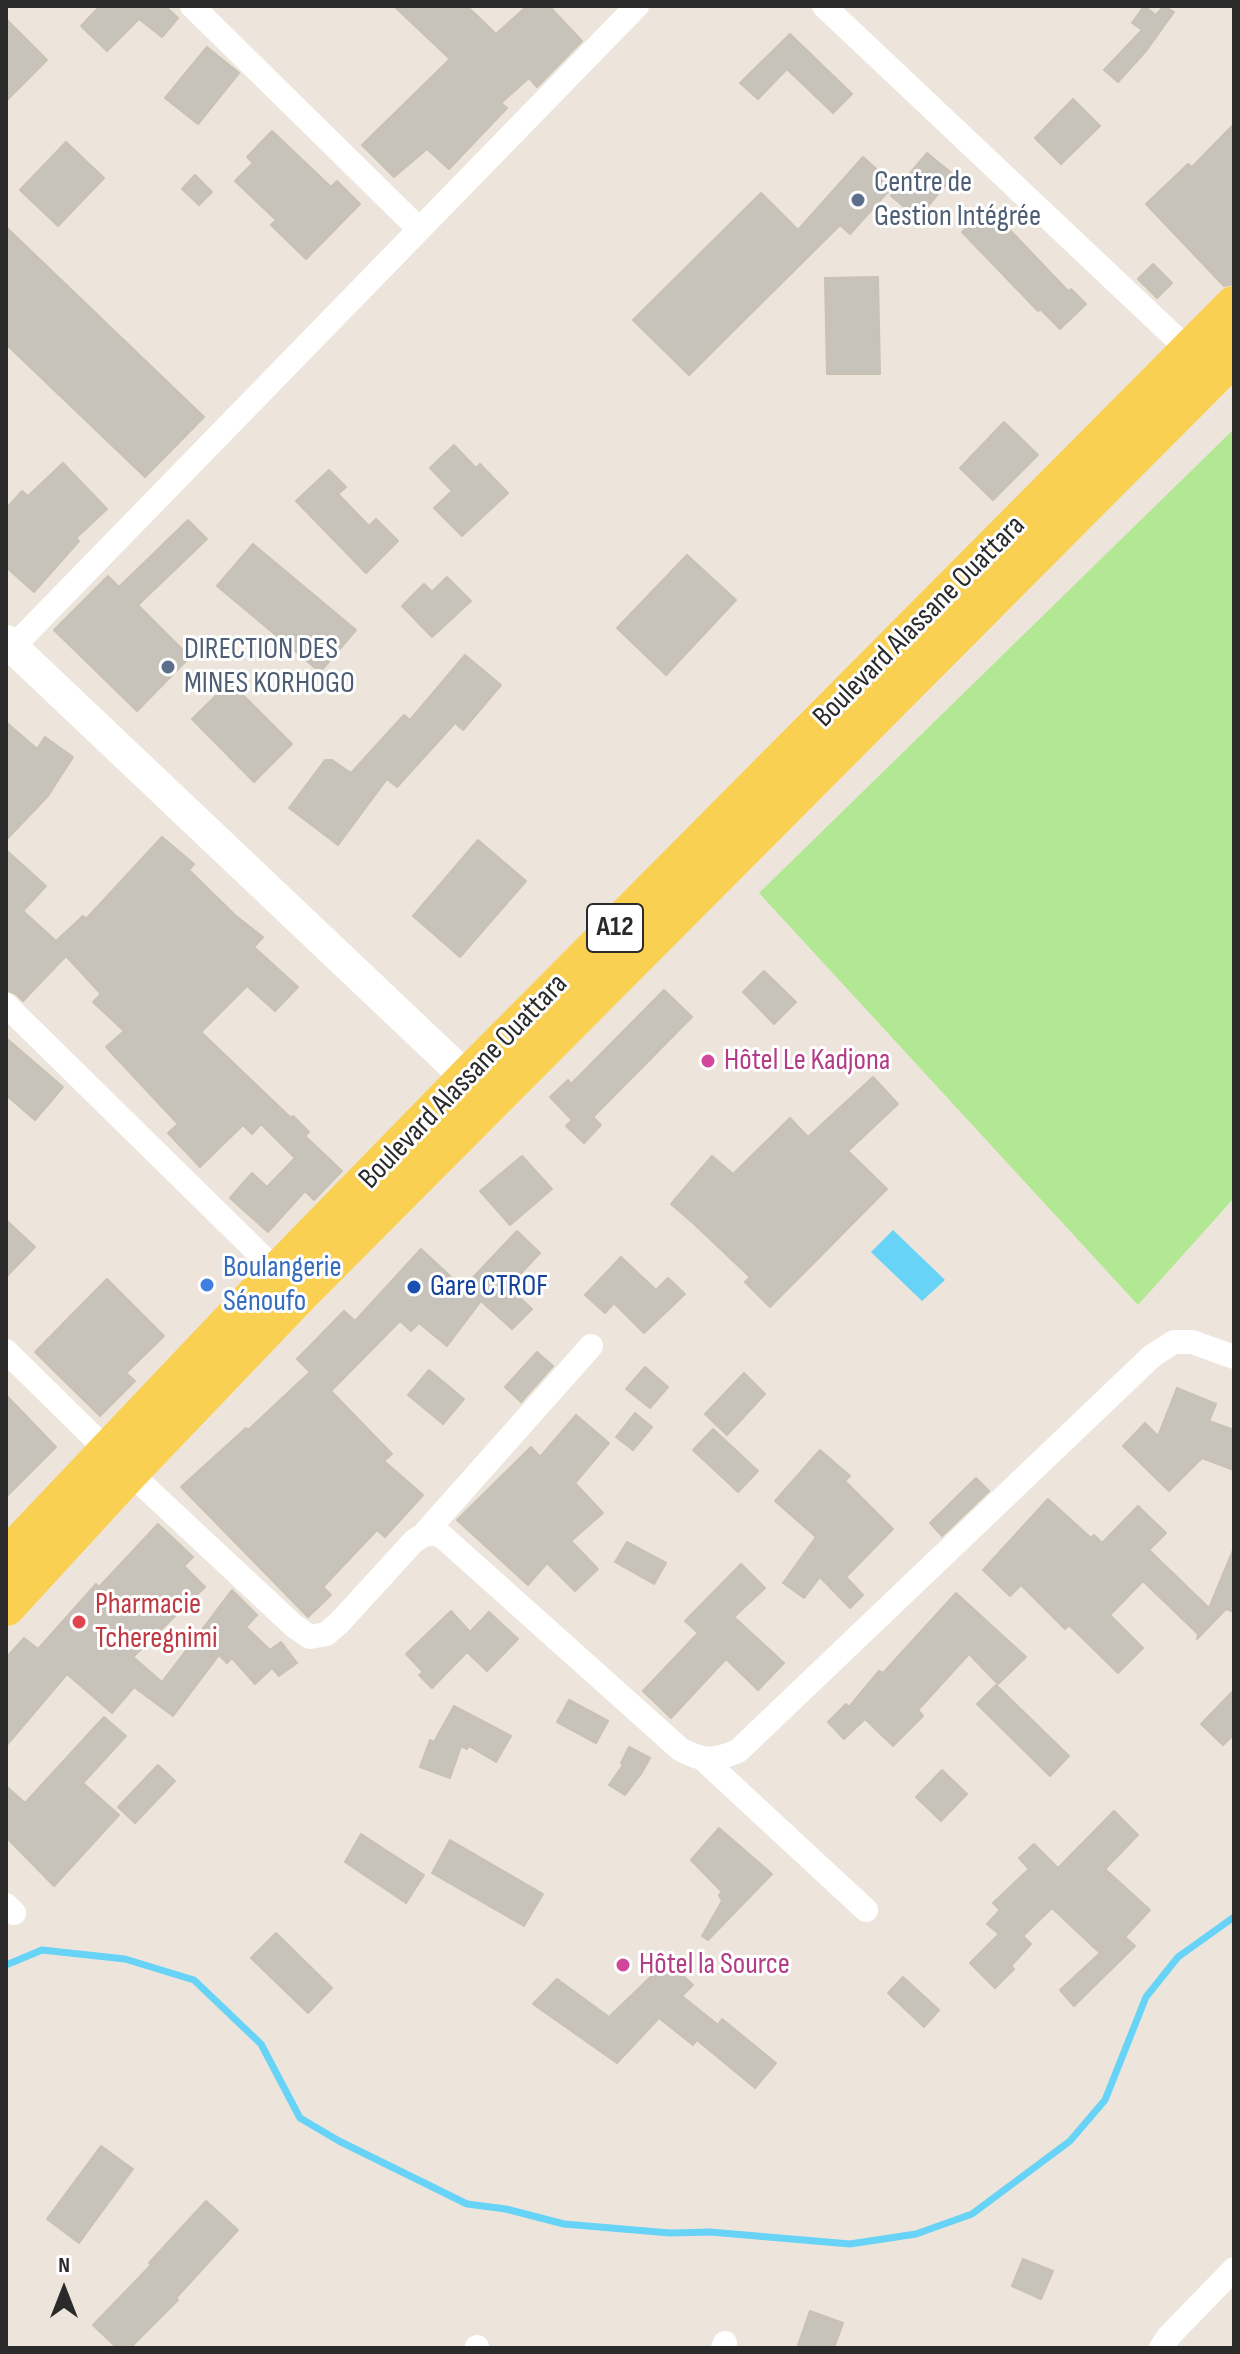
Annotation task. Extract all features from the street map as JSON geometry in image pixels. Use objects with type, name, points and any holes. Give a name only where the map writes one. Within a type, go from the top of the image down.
[{"type":"main road","name":"Boulevard Alassane Ouattara","points":[[6,1606],[119,1462],[289,1283],[834,733],[1213,361],[1234,306]]},
{"type":"main road","name":"Boulevard Alassane Ouattara","points":[[6,1559],[119,1462]]},
{"type":"street","points":[[192,6],[419,229]]},
{"type":"street","points":[[824,6],[1213,361]]},
{"type":"street","points":[[479,1090],[8,647],[419,229],[621,11]]},
{"type":"street","points":[[6,1005],[289,1283]]},
{"type":"street","points":[[703,1759],[720,1758],[738,1751],[1152,1356],[1174,1342],[1192,1342],[1234,1357]]},
{"type":"street","points":[[6,1351],[119,1462],[294,1626],[310,1637],[326,1634],[339,1623],[424,1534],[591,1346]]},
{"type":"street","points":[[424,1534],[442,1536],[680,1749],[703,1759],[866,1910]]},
{"type":"street","points":[[1161,2348],[1234,2269]]},
{"type":"green space","points":[[1234,429],[1234,1198],[1138,1305],[759,893]]},
{"type":"water","points":[[893,1230],[945,1280],[922,1301],[871,1252]]},
{"type":"building","points":[[100,6],[165,6],[178,18],[162,37],[139,19],[107,51],[81,26]]},
{"type":"building","points":[[394,6],[467,6],[496,34],[527,6],[549,6],[582,41],[537,87],[529,78],[501,103],[507,108],[449,169],[427,149],[394,177],[362,145],[450,59]]},
{"type":"building","points":[[1144,6],[1156,15],[1164,6],[1174,12],[1146,51],[1118,82],[1104,70],[1142,30],[1132,23]]},
{"type":"building","points":[[6,19],[47,60],[6,101]]},
{"type":"building","points":[[790,34],[852,94],[833,113],[787,69],[758,99],[740,83]]},
{"type":"building","points":[[207,47],[239,73],[198,124],[165,98]]},
{"type":"building","points":[[1073,99],[1100,126],[1061,164],[1035,138]]},
{"type":"building","points":[[1234,124],[1234,284],[1224,286],[1146,204],[1188,164],[1192,167]]},
{"type":"building","points":[[272,131],[331,187],[337,181],[360,204],[306,259],[271,225],[276,220],[235,181],[253,163],[247,157]]},
{"type":"building","points":[[66,142],[104,178],[58,226],[20,190]]},
{"type":"building","points":[[927,153],[954,175],[918,218],[891,196]]},
{"type":"building","points":[[863,157],[894,185],[850,234],[840,225],[689,375],[633,320],[761,193],[798,230]]},
{"type":"building","points":[[195,175],[212,192],[199,205],[182,189]]},
{"type":"building","points":[[988,207],[1068,291],[1071,289],[1086,304],[1060,329],[1040,309],[1038,311],[962,232]]},
{"type":"building","points":[[6,227],[204,417],[145,477],[6,344]]},
{"type":"building","points":[[1153,264],[1172,283],[1157,298],[1138,279]]},
{"type":"building","points":[[878,277],[880,374],[827,374],[825,278]]},
{"type":"building","points":[[1004,422],[1038,455],[993,500],[960,468]]},
{"type":"building","points":[[454,445],[476,468],[480,464],[508,493],[462,536],[434,508],[452,491],[430,468]]},
{"type":"building","points":[[63,463],[107,509],[76,538],[79,541],[34,592],[6,567],[6,509],[22,491],[28,496]]},
{"type":"building","points":[[329,470],[346,487],[338,494],[369,526],[376,519],[398,541],[366,573],[296,501]]},
{"type":"building","points":[[188,520],[207,539],[138,605],[190,657],[137,711],[54,630],[108,576],[119,587]]},
{"type":"building","points":[[253,544],[356,630],[320,672],[217,586]]},
{"type":"building","points":[[687,555],[736,600],[666,675],[617,628]]},
{"type":"building","points":[[447,577],[471,601],[432,637],[402,606],[424,584],[432,592]]},
{"type":"building","points":[[465,655],[501,685],[463,730],[455,723],[397,787],[387,779],[338,845],[289,808],[325,760],[332,760],[351,773],[404,715],[410,720]]},
{"type":"building","points":[[230,682],[292,744],[254,782],[192,719]]},
{"type":"building","points":[[6,722],[37,749],[45,737],[73,757],[48,796],[6,840]]},
{"type":"building","points":[[162,837],[194,864],[189,870],[236,916],[263,937],[254,947],[298,987],[275,1011],[247,986],[201,1032],[291,1118],[293,1116],[309,1132],[305,1136],[342,1171],[314,1200],[305,1191],[268,1232],[230,1198],[252,1173],[267,1187],[295,1158],[261,1124],[252,1134],[243,1125],[200,1167],[168,1133],[178,1124],[106,1047],[124,1031],[93,1002],[101,994],[66,956],[23,1001],[6,990],[6,850],[46,886],[23,911],[56,941],[83,916],[86,919]]},
{"type":"building","points":[[478,840],[526,881],[460,957],[413,916]]},
{"type":"building","points":[[764,971],[796,1002],[774,1024],[743,992]]},
{"type":"building","points":[[664,990],[692,1017],[593,1117],[601,1125],[584,1143],[566,1126],[572,1120],[550,1097],[568,1080],[571,1084]]},
{"type":"building","points":[[6,1038],[63,1087],[35,1120],[6,1095]]},
{"type":"building","points":[[873,1077],[898,1104],[848,1151],[887,1189],[770,1307],[745,1282],[750,1277],[671,1204],[712,1156],[733,1174],[790,1118],[808,1137]]},
{"type":"building","points":[[522,1156],[552,1189],[510,1225],[480,1191]]},
{"type":"building","points":[[6,1220],[35,1247],[6,1277]]},
{"type":"building","points":[[517,1231],[540,1253],[508,1287],[532,1309],[512,1329],[481,1301],[447,1346],[419,1323],[411,1331],[400,1321],[331,1391],[392,1454],[384,1461],[423,1495],[385,1537],[377,1530],[323,1587],[331,1595],[308,1617],[181,1487],[310,1372],[297,1359],[344,1311],[355,1321],[421,1249],[463,1288]]},
{"type":"building","points":[[621,1257],[656,1290],[668,1278],[685,1294],[644,1333],[614,1303],[605,1313],[585,1295]]},
{"type":"building","points":[[107,1279],[164,1336],[126,1373],[135,1381],[100,1416],[35,1352]]},
{"type":"building","points":[[537,1352],[553,1366],[521,1402],[505,1387]]},
{"type":"building","points":[[645,1367],[668,1387],[650,1408],[626,1389]]},
{"type":"building","points":[[429,1370],[464,1399],[443,1424],[408,1395]]},
{"type":"building","points":[[744,1373],[765,1394],[727,1435],[705,1414]]},
{"type":"building","points":[[1177,1388],[1216,1404],[1209,1421],[1234,1430],[1234,1470],[1202,1458],[1169,1491],[1123,1446],[1145,1423],[1158,1436]]},
{"type":"building","points":[[6,1395],[56,1447],[6,1497]]},
{"type":"building","points":[[635,1413],[652,1427],[633,1450],[616,1437]]},
{"type":"building","points":[[576,1415],[609,1443],[575,1483],[603,1513],[571,1541],[598,1569],[575,1591],[547,1563],[528,1585],[457,1520],[531,1447],[540,1457]]},
{"type":"building","points":[[713,1429],[758,1471],[738,1492],[693,1450]]},
{"type":"building","points":[[820,1450],[850,1476],[845,1481],[893,1529],[846,1577],[863,1595],[850,1608],[820,1577],[804,1598],[783,1583],[816,1537],[775,1501]]},
{"type":"building","points":[[976,1478],[989,1491],[942,1536],[930,1523]]},
{"type":"building","points":[[1048,1499],[1091,1538],[1094,1535],[1102,1543],[1138,1506],[1166,1533],[1149,1550],[1209,1608],[1234,1548],[1234,1612],[1226,1609],[1197,1639],[1198,1634],[1143,1581],[1110,1615],[1143,1648],[1118,1673],[1069,1625],[1065,1629],[1021,1585],[1010,1596],[983,1570]]},
{"type":"building","points":[[158,1524],[193,1557],[184,1566],[205,1587],[133,1657],[162,1682],[232,1590],[257,1615],[246,1627],[270,1650],[281,1642],[297,1663],[279,1676],[272,1668],[255,1684],[232,1658],[227,1663],[219,1655],[173,1716],[134,1687],[112,1713],[67,1674],[6,1746],[6,1658],[24,1638],[38,1649],[96,1584],[99,1587]]},
{"type":"building","points":[[627,1542],[666,1563],[654,1584],[615,1562]]},
{"type":"building","points":[[741,1564],[765,1588],[734,1617],[784,1663],[758,1690],[726,1659],[671,1718],[643,1691],[698,1633],[685,1621]]},
{"type":"building","points":[[956,1593],[1026,1657],[998,1684],[969,1654],[918,1710],[923,1716],[893,1746],[865,1719],[844,1739],[828,1722],[846,1704],[849,1707],[879,1671],[883,1673]]},
{"type":"building","points":[[451,1611],[470,1632],[489,1612],[518,1639],[487,1671],[467,1652],[432,1688],[419,1675],[423,1672],[406,1654]]},
{"type":"building","points":[[996,1685],[1069,1756],[1050,1776],[977,1704]]},
{"type":"building","points":[[1234,1690],[1234,1734],[1223,1745],[1201,1724]]},
{"type":"building","points":[[569,1700],[608,1721],[596,1743],[557,1722]]},
{"type":"building","points":[[454,1706],[511,1736],[496,1762],[469,1746],[467,1749],[461,1746],[450,1778],[420,1767],[430,1740],[434,1742]]},
{"type":"building","points":[[104,1717],[126,1736],[83,1783],[119,1815],[54,1886],[6,1837],[6,1786],[25,1803]]},
{"type":"building","points":[[629,1747],[650,1758],[625,1795],[609,1785],[623,1765],[621,1763]]},
{"type":"building","points":[[158,1765],[175,1781],[135,1823],[118,1807]]},
{"type":"building","points":[[942,1770],[967,1794],[941,1821],[916,1797]]},
{"type":"building","points":[[1114,1811],[1138,1835],[1105,1869],[1150,1910],[1125,1937],[1135,1946],[1074,2006],[1060,1990],[1100,1953],[1052,1908],[1023,1936],[1031,1944],[1011,1966],[1014,1969],[995,1988],[970,1963],[999,1934],[987,1924],[1000,1910],[993,1903],[1029,1869],[1019,1858],[1034,1844],[1058,1868]]},
{"type":"building","points":[[719,1828],[772,1874],[708,1940],[702,1936],[722,1901],[719,1895],[722,1892],[691,1860]]},
{"type":"building","points":[[361,1834],[424,1875],[406,1903],[345,1862]]},
{"type":"building","points":[[450,1840],[543,1894],[524,1926],[432,1873]]},
{"type":"building","points":[[276,1933],[332,1988],[308,2013],[251,1958]]},
{"type":"building","points":[[667,1961],[693,1985],[682,1996],[718,2025],[722,2019],[776,2063],[755,2088],[697,2040],[693,2045],[659,2018],[617,2063],[533,2004],[557,1979],[609,2017]]},
{"type":"building","points":[[903,1977],[939,2010],[924,2027],[888,1993]]},
{"type":"building","points":[[101,2146],[133,2169],[79,2243],[47,2219]]},
{"type":"building","points":[[206,2201],[238,2230],[176,2298],[178,2300],[130,2348],[117,2348],[93,2325],[151,2265],[149,2263]]},
{"type":"building","points":[[1023,2259],[1053,2271],[1041,2299],[1012,2286]]},
{"type":"building","points":[[810,2311],[843,2323],[834,2348],[797,2348]]},
{"type":"waterway","points":[[6,1965],[42,1950],[125,1959],[194,1980],[261,2044],[300,2118],[339,2141],[467,2204],[506,2209],[564,2224],[850,2244],[916,2234],[972,2214],[1070,2141],[1105,2100],[1146,1997],[1178,1957],[1234,1917]]},
{"type":"place","name":"Centre de Gestion Intégrée","points":[[858,200]]},
{"type":"place","name":"DIRECTION DES MINES KORHOGO","points":[[168,667]]},
{"type":"place","name":"Hôtel Le Kadjona","points":[[708,1061]]},
{"type":"place","name":"Boulangerie Sénoufo","points":[[207,1285]]},
{"type":"place","name":"Gare CTROF","points":[[414,1287]]},
{"type":"place","name":"Pharmacie Tcheregnimi","points":[[79,1622]]},
{"type":"place","name":"Hôtel la Source","points":[[623,1965]]}]
